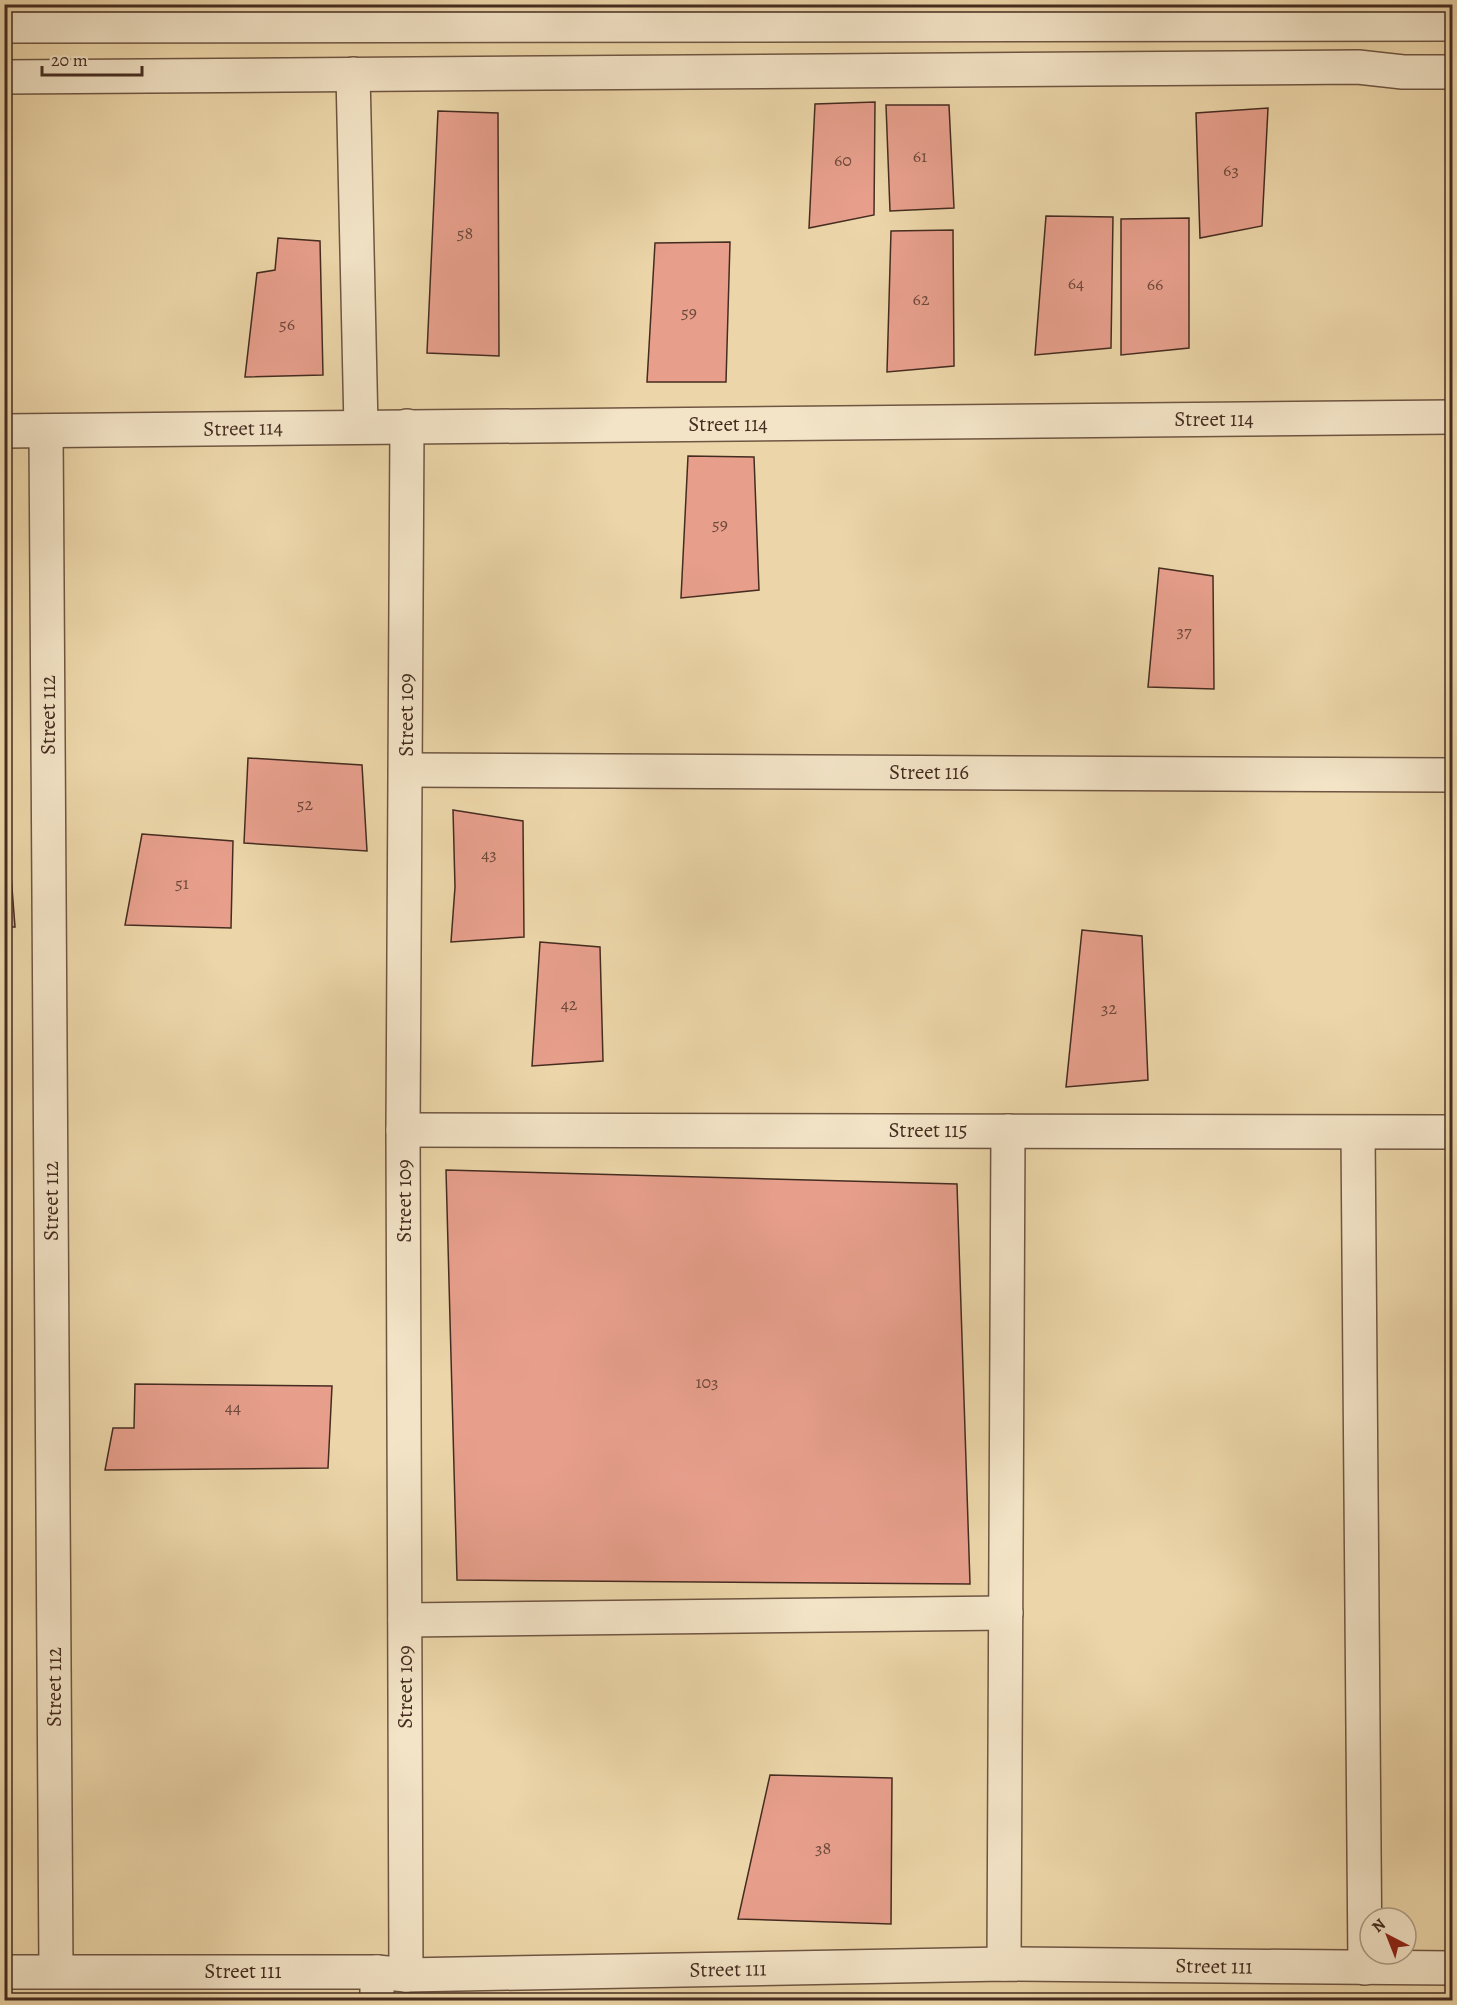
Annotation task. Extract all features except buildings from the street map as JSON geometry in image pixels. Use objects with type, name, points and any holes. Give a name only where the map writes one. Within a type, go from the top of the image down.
[{"type":"street","points":[[1358,67],[1359,13]]},
{"type":"street","points":[[4,27],[1359,13],[1403,14],[1452,24]]},
{"type":"street","points":[[1403,14],[1403,72]]},
{"type":"street","points":[[4,76],[1358,67],[1403,72],[1452,72]]},
{"type":"street","points":[[353,74],[361,427]]},
{"type":"street","name":"Street 114","points":[[4,431],[1452,417]]},
{"type":"street","name":"Street 109","points":[[387,1982],[405,1620],[403,1130],[407,426]]},
{"type":"street","name":"Street 112","points":[[46,431],[56,1971]]},
{"type":"street","name":"Street 116","points":[[406,770],[1452,775]]},
{"type":"street","name":"Street 115","points":[[403,1130],[1452,1132]]},
{"type":"street","points":[[1005,1964],[1008,1131]]},
{"type":"street","points":[[1358,1133],[1365,1968]]},
{"type":"street","points":[[405,1620],[1006,1613]]},
{"type":"street","name":"Street 111","points":[[4,1972],[56,1971],[387,1982],[1005,1964],[1452,1968]]}]
